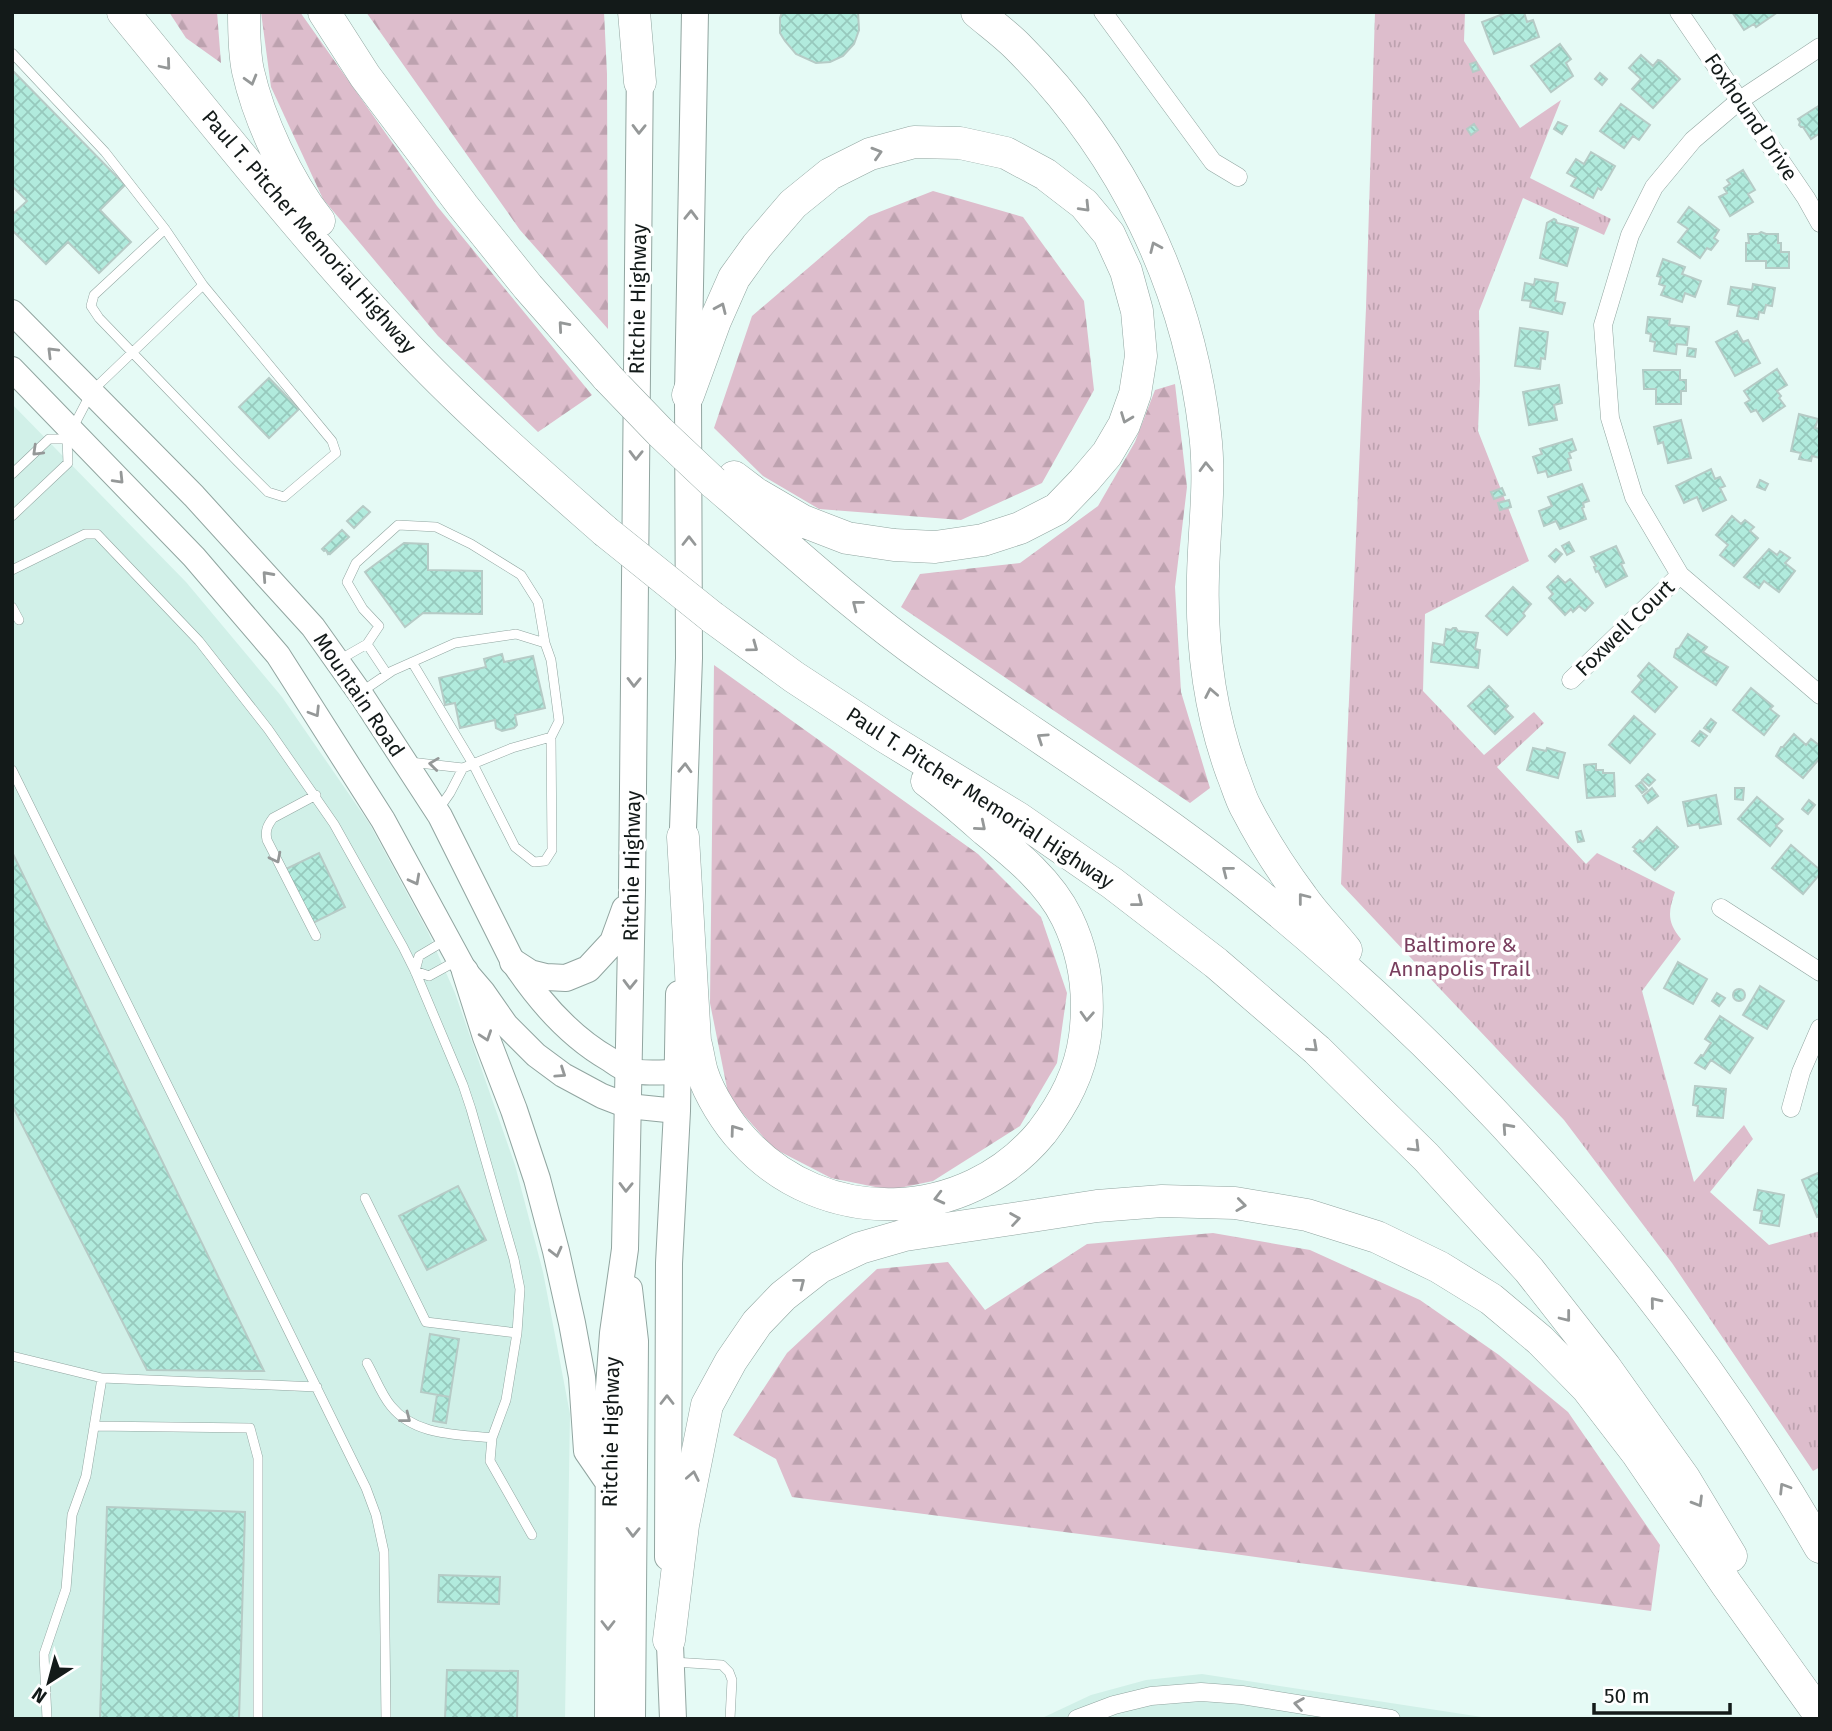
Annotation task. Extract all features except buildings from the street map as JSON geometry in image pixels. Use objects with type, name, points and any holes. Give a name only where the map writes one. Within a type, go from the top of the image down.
[{"type":"highway","name":"Paul T. Pitcher Memorial Highway","points":[[123,12],[331,263],[411,351],[485,424],[605,531],[712,617],[794,677],[1018,818],[1112,883],[1216,963],[1317,1050],[1426,1157],[1529,1270],[1605,1367],[1684,1478],[1820,1707]]},
{"type":"highway","points":[[244,12],[248,70],[260,111],[282,163],[311,211],[344,253],[492,417],[605,531]]},
{"type":"highway","points":[[324,12],[365,76],[463,206],[528,287],[608,378],[660,432],[713,471],[848,598],[927,660],[1158,818],[1264,899],[1366,987],[1481,1098],[1585,1215],[1664,1314],[1744,1424],[1820,1547]]},
{"type":"highway","points":[[345,12],[463,206]]},
{"type":"highway","points":[[634,12],[640,82]]},
{"type":"highway","points":[[977,12],[1016,44],[1098,141],[1135,203],[1163,264],[1182,318],[1197,379],[1205,435],[1207,497],[1203,629],[1209,688],[1224,750],[1245,806],[1272,853],[1303,898],[1408,1027]]},
{"type":"highway","points":[[688,395],[734,278],[757,246],[793,204],[830,174],[881,151],[914,142],[960,143],[1006,153],[1045,174],[1084,204],[1109,234],[1126,271],[1137,311],[1141,356],[1135,394],[1124,425],[1107,454],[1057,509],[1020,528],[984,540],[935,547],[894,545],[847,537],[803,520],[713,471]]},
{"type":"highway","points":[[683,836],[695,1041],[703,1074],[726,1118],[742,1139],[765,1161],[800,1184],[832,1196],[869,1204],[902,1205],[942,1198],[975,1186],[1004,1168],[1033,1143],[1057,1112],[1075,1077],[1084,1046],[1088,1014],[1086,982],[1079,947],[1066,916],[1048,888],[1018,857],[934,786],[794,677]]},
{"type":"highway","points":[[670,1651],[683,1525],[707,1405],[731,1361],[757,1323],[783,1296],[820,1267],[860,1248],[918,1233],[1097,1206],[1162,1201],[1236,1203],[1307,1215],[1377,1237],[1439,1267],[1491,1299],[1540,1340],[1587,1388],[1637,1453],[1820,1715]]},
{"type":"main road","name":"Ritchie Highway","points":[[608,1719],[609,1387],[613,1333],[625,1249],[628,1106],[640,12]]},
{"type":"main road","points":[[673,1719],[667,1391],[689,658],[688,395],[695,12]]},
{"type":"main road","name":"Mountain Road","points":[[12,312],[194,496],[313,627],[437,811],[513,962],[526,982],[564,1026],[596,1052],[628,1071],[677,1072]]},
{"type":"main road","points":[[12,369],[69,434],[194,557],[278,655],[383,820],[457,957],[506,1025],[536,1055],[583,1087],[628,1106],[677,1111]]},
{"type":"main road","points":[[513,962],[530,973],[546,977],[566,978],[588,969],[613,942],[632,891]]},
{"type":"main road","points":[[457,957],[537,1179],[556,1251],[582,1377],[587,1451],[609,1483]]},
{"type":"main road","points":[[625,1249],[635,1342],[632,1719]]},
{"type":"street","points":[[1103,12],[1213,162],[1238,177]]},
{"type":"street","name":"Foxhound Drive","points":[[1679,12],[1806,198],[1820,223]]},
{"type":"street","points":[[1820,47],[1740,100],[1693,140],[1654,187],[1630,235],[1603,325],[1610,418],[1630,484],[1634,496],[1680,575],[1820,695]]},
{"type":"street","name":"Foxwell Court","points":[[1571,680],[1680,575]]},
{"type":"street","points":[[1721,908],[1820,972]]},
{"type":"street","points":[[1791,1108],[1801,1072],[1820,1028]]},
{"type":"street","points":[[1077,1719],[1114,1705],[1151,1696],[1201,1692],[1241,1695],[1391,1719]]},
{"type":"lane","points":[[12,53],[105,152],[165,229],[203,285],[331,441],[336,453],[284,497],[268,492],[99,318],[91,306],[94,295],[165,229]]},
{"type":"lane","points":[[12,516],[68,463],[69,434],[92,391],[203,285]]},
{"type":"lane","points":[[12,474],[48,439],[69,434]]},
{"type":"lane","points":[[337,662],[367,644],[379,626],[363,609],[347,582],[356,563],[398,525],[436,527],[471,544],[521,575],[538,602],[545,643],[551,660],[559,721],[551,737],[552,850],[545,861],[534,862],[515,847],[473,764],[412,662]]},
{"type":"lane","points":[[12,570],[85,534],[97,534],[199,641],[268,729],[334,824],[403,947],[463,1085],[514,1259],[520,1289],[517,1333],[506,1400],[492,1438],[490,1461],[532,1535]]},
{"type":"lane","points":[[12,607],[19,620]]},
{"type":"lane","points":[[359,693],[387,674],[454,643],[516,634],[545,643]]},
{"type":"lane","points":[[367,644],[387,674]]},
{"type":"lane","points":[[404,761],[463,768],[512,748],[551,737]]},
{"type":"lane","points":[[437,811],[463,768]]},
{"type":"lane","points":[[12,770],[366,1488],[381,1534],[386,1571],[386,1719]]},
{"type":"lane","points":[[316,795],[273,818],[266,832],[267,840],[316,936]]},
{"type":"lane","points":[[415,971],[419,956],[457,957]]},
{"type":"lane","points":[[415,971],[429,976],[457,957]]},
{"type":"lane","points":[[365,1198],[426,1322],[517,1333]]},
{"type":"lane","points":[[12,1356],[102,1378],[317,1387]]},
{"type":"lane","points":[[368,1363],[391,1406],[409,1422],[424,1430],[492,1438]]},
{"type":"lane","points":[[47,1719],[44,1654],[66,1588],[72,1515],[86,1476],[102,1378]]},
{"type":"lane","points":[[94,1426],[250,1428],[258,1458],[258,1719]]},
{"type":"lane","points":[[670,1651],[722,1665],[729,1672],[732,1680],[730,1719]]},
{"type":"shaded area","points":[[12,404],[186,582],[282,697],[369,823],[428,932],[455,993],[515,1165],[543,1272],[570,1414],[565,1719],[12,1719]]},
{"type":"shaded area","points":[[1202,1674],[1495,1719],[1040,1719],[1091,1695],[1146,1680]]},
{"type":"green space","points":[[169,12],[217,12],[221,63],[186,38]]},
{"type":"green space","points":[[261,12],[300,12],[437,206],[592,395],[538,432],[438,336],[323,199],[271,87]]},
{"type":"green space","points":[[366,12],[604,12],[607,74],[608,329],[520,230]]},
{"type":"green space","name":"Baltimore & Annapolis Trail","points":[[1375,12],[1465,12],[1464,41],[1520,128],[1561,100],[1530,178],[1611,219],[1604,235],[1523,198],[1479,311],[1478,431],[1529,561],[1425,614],[1423,691],[1484,755],[1534,712],[1544,723],[1497,767],[1586,864],[1597,853],[1675,892],[1670,917],[1681,939],[1642,991],[1694,1182],[1744,1125],[1753,1139],[1710,1192],[1769,1245],[1820,1231],[1820,1467],[1813,1471],[1672,1263],[1564,1120],[1341,884],[1366,308]]},
{"type":"green space","points":[[933,191],[1023,217],[1084,301],[1094,390],[1042,483],[961,520],[819,509],[763,476],[714,428],[752,316],[869,216]]},
{"type":"green space","points":[[1175,384],[1187,487],[1175,587],[1181,692],[1210,788],[1190,803],[901,607],[920,574],[1020,563],[1098,506],[1135,442],[1155,390]]},
{"type":"green space","points":[[714,665],[978,854],[1041,917],[1067,993],[1057,1063],[1020,1126],[933,1181],[890,1190],[831,1178],[773,1148],[729,1098],[710,1003]]},
{"type":"green space","points":[[1213,1233],[1310,1250],[1420,1300],[1499,1355],[1568,1412],[1660,1545],[1651,1611],[792,1497],[776,1459],[733,1435],[787,1353],[877,1269],[948,1262],[985,1310],[1087,1244]]}]
